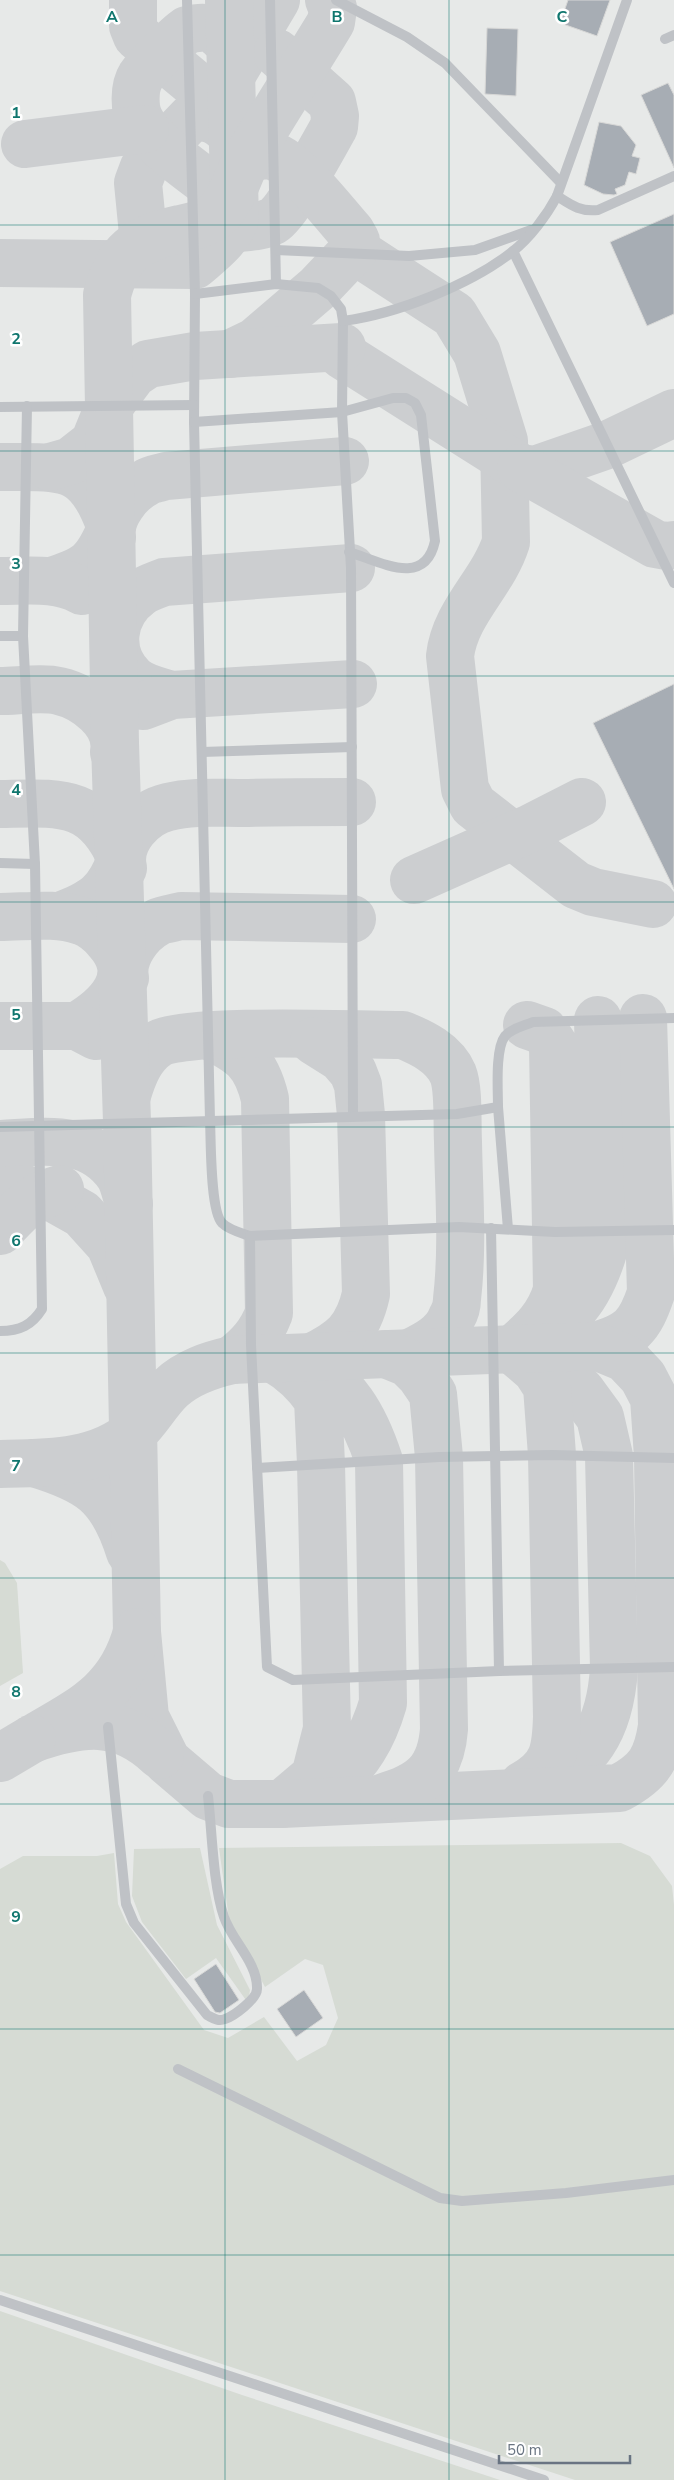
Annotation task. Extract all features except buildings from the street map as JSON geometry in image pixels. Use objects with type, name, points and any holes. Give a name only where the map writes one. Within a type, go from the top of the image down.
[{"type":"lane","points":[[187,0],[195,294],[194,422],[210,1120],[215,1208],[221,1222],[234,1230],[250,1236],[490,1228],[555,1232],[674,1230]]},
{"type":"lane","points":[[270,0],[276,284]]},
{"type":"lane","points":[[336,0],[407,37],[446,63],[561,183]]},
{"type":"lane","points":[[343,321],[374,317],[427,297],[484,270],[513,251],[545,216],[557,196],[627,0]]},
{"type":"lane","points":[[557,196],[575,208],[587,212],[598,210],[674,176]]},
{"type":"lane","points":[[276,250],[408,256],[475,250],[534,228]]},
{"type":"lane","points":[[513,251],[674,583]]},
{"type":"lane","points":[[195,294],[276,284],[318,288],[331,296],[341,309],[343,321],[342,412],[350,552],[353,1116]]},
{"type":"lane","points":[[194,422],[342,412],[393,398],[406,398],[415,403],[421,415],[434,540],[432,555],[422,566],[408,570],[350,552]]},
{"type":"lane","points":[[0,406],[194,405]]},
{"type":"lane","points":[[0,1332],[23,1328],[35,1320],[42,1309],[35,864],[22,636],[27,406]]},
{"type":"lane","points":[[0,636],[22,636]]},
{"type":"lane","points":[[202,752],[352,747]]},
{"type":"lane","points":[[0,863],[35,864]]},
{"type":"lane","points":[[508,1229],[498,1107],[500,1049],[505,1036],[516,1028],[533,1022],[674,1018]]},
{"type":"lane","points":[[0,1127],[457,1114],[498,1107]]},
{"type":"lane","points":[[490,1228],[500,1671]]},
{"type":"lane","points":[[250,1236],[251,1345],[267,1668],[293,1680],[500,1671],[674,1667]]},
{"type":"lane","points":[[257,1468],[439,1457],[552,1455],[674,1458]]},
{"type":"lane","points":[[108,1727],[126,1904],[140,1930],[207,2015],[216,2020],[225,2019],[252,2001],[257,1992],[257,1979],[224,1918],[219,1893],[208,1796]]},
{"type":"lane","points":[[178,2069],[440,2198],[462,2202],[566,2193],[674,2180]]},
{"type":"lane","points":[[0,2300],[544,2480]]},
{"type":"shaded area","points":[[0,0],[674,0],[674,2480],[0,2480]]},
{"type":"shaded area","points":[[0,1560],[5,1563],[17,1583],[23,1673],[0,1686]]},
{"type":"shaded area","points":[[621,1843],[650,1856],[672,1886],[674,1905],[674,2480],[575,2480],[0,2291],[0,1869],[23,1856],[97,1856],[114,1853],[118,1904],[126,1922],[204,2030],[228,2038],[264,2017],[297,2061],[326,2045],[338,2018],[323,1965],[305,1959],[265,1987],[229,1919],[219,1848]]},
{"type":"shaded area","points":[[200,1848],[217,1925],[250,1990],[248,2003],[216,1958],[186,1979],[142,1922],[132,1896],[134,1849]]},
{"type":"shaded area","points":[[0,2311],[242,2395],[500,2480],[0,2480]]},
{"type":"taxiway","points":[[133,0],[133,26],[137,36],[220,105],[229,121],[233,136],[219,123],[209,118],[190,119],[144,167],[138,183],[143,234],[138,245]]},
{"type":"taxiway","points":[[0,263],[195,265],[223,239],[235,219],[229,0]]},
{"type":"taxiway","points":[[231,76],[276,0]]},
{"type":"taxiway","points":[[0,1464],[71,1460],[105,1450],[120,1443],[134,1432],[166,1393],[178,1382],[200,1370],[232,1360],[596,1346],[625,1358],[643,1377],[654,1398],[658,1457],[662,1726],[654,1756],[638,1776],[619,1788],[282,1804],[229,1804],[208,1796],[167,1761],[145,1717],[137,1632],[127,1122],[115,743],[107,295],[111,280],[123,258],[140,243],[152,237],[207,221],[221,211],[234,189],[248,157],[331,22],[333,8],[329,0]]},
{"type":"taxiway","points":[[222,22],[231,45],[213,30],[201,28],[187,30],[141,76],[137,86],[136,104],[140,120],[156,140],[180,162],[228,198]]},
{"type":"taxiway","points":[[232,229],[273,221],[287,205],[305,178],[334,127],[335,116],[332,102],[277,53]]},
{"type":"taxiway","points":[[25,144],[145,129]]},
{"type":"taxiway","points":[[230,354],[255,342],[318,288],[354,250],[356,241],[351,232],[325,201],[282,160],[273,156],[247,159]]},
{"type":"taxiway","points":[[360,254],[454,315],[477,353],[504,441],[506,542],[500,557],[459,625],[453,640],[450,656],[465,789],[473,805],[576,885],[593,892],[653,904]]},
{"type":"taxiway","points":[[50,467],[71,461],[94,443],[109,406],[133,374],[148,364],[195,356],[342,347]]},
{"type":"taxiway","points":[[342,355],[521,468],[535,470],[607,445],[674,413]]},
{"type":"taxiway","points":[[112,537],[114,521],[121,505],[140,486],[151,480],[166,476],[345,461]]},
{"type":"taxiway","points":[[0,467],[41,467],[70,472],[82,479],[102,506],[111,528],[95,558],[82,569],[51,581]]},
{"type":"taxiway","points":[[521,468],[655,544],[674,545]]},
{"type":"taxiway","points":[[172,695],[141,685],[124,669],[119,658],[115,634],[118,623],[130,602],[140,593],[164,582],[351,568]]},
{"type":"taxiway","points":[[0,581],[32,580],[52,582],[82,591]]},
{"type":"taxiway","points":[[143,706],[172,695],[353,684]]},
{"type":"taxiway","points":[[0,691],[53,690],[79,699],[89,705],[106,721],[114,741],[114,752]]},
{"type":"taxiway","points":[[123,868],[124,848],[133,830],[149,815],[168,807],[204,803],[352,802]]},
{"type":"taxiway","points":[[414,880],[531,828],[582,802]]},
{"type":"taxiway","points":[[0,804],[39,803],[72,808],[86,814],[99,824],[111,839],[121,859],[111,881],[99,896],[82,907],[60,916]]},
{"type":"taxiway","points":[[0,917],[51,916],[71,918],[85,922],[108,941],[117,954],[121,967],[121,979],[116,990],[100,1010],[77,1026]]},
{"type":"taxiway","points":[[125,978],[126,961],[138,938],[151,926],[166,919],[181,916],[352,919]]},
{"type":"taxiway","points":[[596,1346],[626,1334],[638,1322],[651,1293],[643,1018]]},
{"type":"taxiway","points":[[527,1025],[544,1031],[553,1044],[557,1290],[550,1308],[540,1323],[513,1349],[547,1331],[572,1311],[590,1285],[604,1249],[598,1020]]},
{"type":"taxiway","points":[[0,1026],[77,1026],[96,1036]]},
{"type":"taxiway","points":[[127,1095],[142,1060],[158,1044],[173,1039],[200,1036],[235,1034],[403,1035],[425,1045],[444,1060],[453,1074],[457,1098],[460,1201],[457,1301],[454,1313],[445,1330],[422,1347],[410,1353]]},
{"type":"taxiway","points":[[208,1035],[230,1047],[246,1059],[257,1075],[265,1099],[269,1313],[254,1339],[232,1360]]},
{"type":"taxiway","points":[[312,1357],[332,1346],[348,1333],[359,1317],[366,1294],[361,1115],[358,1085],[353,1072],[341,1058],[314,1041]]},
{"type":"taxiway","points":[[0,1144],[65,1143],[80,1146],[94,1152],[119,1175],[129,1204]]},
{"type":"taxiway","points":[[0,1191],[26,1189],[57,1200],[82,1214],[110,1245],[127,1286]]},
{"type":"taxiway","points":[[0,1231],[14,1216],[34,1200],[60,1189]]},
{"type":"taxiway","points":[[528,1348],[561,1370],[581,1391],[600,1417],[609,1456],[614,1668],[612,1690],[607,1710],[593,1742],[568,1769],[533,1792]]},
{"type":"taxiway","points":[[515,1352],[536,1370],[547,1387],[552,1455],[557,1717],[556,1739],[551,1757],[541,1772],[523,1785]]},
{"type":"taxiway","points":[[384,1797],[409,1788],[427,1775],[439,1756],[444,1729],[439,1457],[433,1394],[420,1375],[408,1363],[386,1354]]},
{"type":"taxiway","points":[[274,1359],[298,1363],[316,1371],[330,1379],[342,1390],[368,1431],[379,1461],[383,1703],[369,1738],[356,1760],[348,1769],[317,1790],[282,1804],[315,1776],[327,1729],[318,1400],[299,1377],[274,1359]]},
{"type":"taxiway","points":[[34,1463],[70,1476],[96,1492],[115,1516],[130,1552]]},
{"type":"taxiway","points":[[137,1632],[130,1653],[110,1685],[83,1708],[32,1739],[67,1729],[99,1726],[114,1728],[130,1734],[145,1742],[160,1755]]},
{"type":"taxiway","points":[[0,1758],[32,1739]]}]
